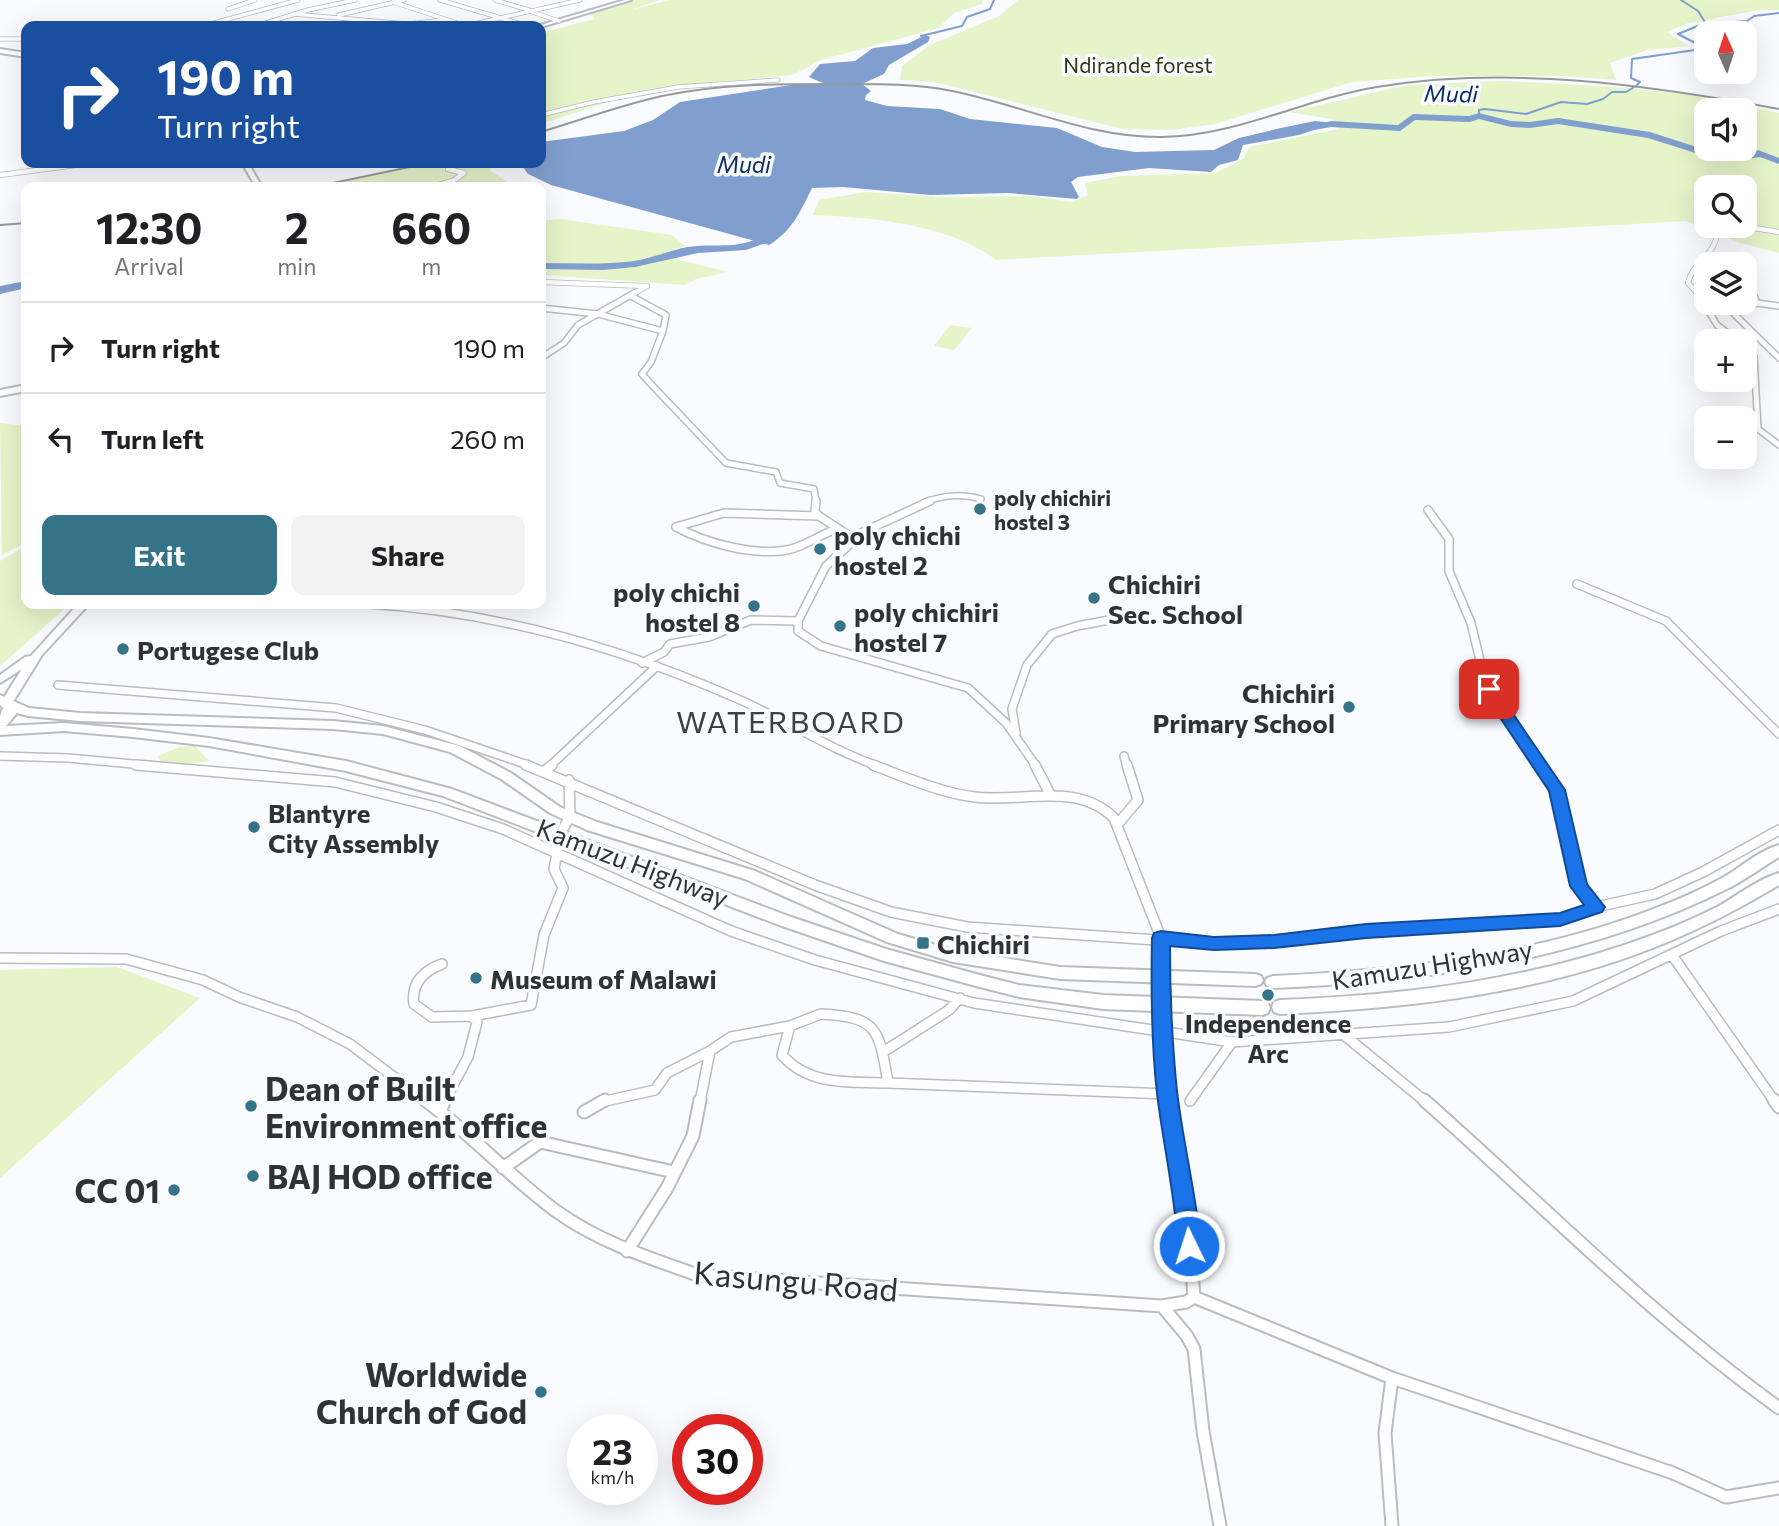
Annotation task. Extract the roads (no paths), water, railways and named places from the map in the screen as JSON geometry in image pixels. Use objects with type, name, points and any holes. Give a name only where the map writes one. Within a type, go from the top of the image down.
[{"type":"highway","points":[[0,725],[10,713],[6,702]]},
{"type":"highway","name":"Kamuzu Highway","points":[[6,702],[28,712],[80,717],[333,724],[383,730],[455,750],[479,761],[570,817],[592,826],[750,875],[893,938],[953,956],[1060,973],[1160,979],[1255,980]]},
{"type":"highway","name":"Kamuzu Highway","points":[[0,731],[64,727],[209,742],[346,766],[447,792],[884,955],[1019,990],[1093,1000],[1160,1005],[1271,1007],[1323,1006],[1430,996],[1572,968],[1658,942],[1745,900],[1779,878]]},
{"type":"highway","name":"Kamuzu Highway","points":[[1273,982],[1315,982],[1416,972],[1508,956],[1579,939],[1678,904],[1755,867],[1779,850]]},
{"type":"main road","points":[[0,51],[21,54]]},
{"type":"main road","points":[[0,393],[21,389]]},
{"type":"main road","points":[[6,702],[38,653],[79,609]]},
{"type":"main road","points":[[0,680],[38,653]]},
{"type":"street","points":[[228,9],[255,0]]},
{"type":"street","points":[[224,21],[298,0]]},
{"type":"street","points":[[273,21],[355,0]]},
{"type":"street","points":[[335,18],[404,0]]},
{"type":"street","points":[[440,0],[511,21]]},
{"type":"street","points":[[499,0],[559,21]]},
{"type":"street","points":[[559,0],[568,3]]},
{"type":"street","points":[[488,21],[580,0]]},
{"type":"street","points":[[546,24],[629,0]]},
{"type":"street","points":[[393,2],[448,21]]},
{"type":"street","points":[[293,15],[372,21]]},
{"type":"street","points":[[435,21],[444,20]]},
{"type":"street","points":[[0,39],[21,39]]},
{"type":"street","points":[[546,114],[678,87],[778,80]]},
{"type":"street","points":[[0,175],[53,168]]},
{"type":"street","points":[[448,169],[464,173],[449,182]]},
{"type":"street","points":[[1722,329],[1689,283],[1689,275],[1709,257],[1717,241],[1717,232],[1710,226],[1742,226],[1779,232]]},
{"type":"street","points":[[546,282],[647,286],[578,325],[564,343],[546,355]]},
{"type":"street","points":[[631,296],[666,315],[651,362],[642,374],[649,382],[726,463],[736,467],[769,469],[776,472],[780,483],[814,489],[817,496],[815,512],[850,538]]},
{"type":"street","points":[[1757,303],[1779,306]]},
{"type":"street","points":[[546,309],[598,314],[663,331]]},
{"type":"street","points":[[1735,315],[1779,358]]},
{"type":"street","points":[[1756,392],[1758,429],[1779,445]]},
{"type":"street","points":[[850,538],[889,518],[948,495],[968,494],[981,499]]},
{"type":"street","points":[[1427,510],[1449,539],[1449,571],[1471,623],[1485,681],[1557,790],[1578,886],[1596,907]]},
{"type":"street","points":[[819,516],[724,513],[676,527],[719,544],[779,550],[788,550],[822,532],[837,529]]},
{"type":"street","points":[[850,538],[849,546],[826,566],[797,621],[796,627],[801,635],[821,646],[968,688],[987,701],[1016,733],[1051,796]]},
{"type":"street","points":[[1577,584],[1666,621],[1779,734]]},
{"type":"street","points":[[424,609],[457,612],[547,633],[657,666],[739,699],[827,746],[960,794],[992,800],[1073,797],[1099,803],[1110,812],[1117,825],[1161,938],[1160,1005],[1167,1094],[1185,1196],[1194,1297],[1392,1378],[1673,1473],[1726,1497],[1779,1488]]},
{"type":"street","points":[[1016,733],[1012,709],[1027,665],[1052,634],[1077,626],[1147,613]]},
{"type":"street","points":[[642,663],[664,652],[670,644],[709,637],[751,620],[797,621]]},
{"type":"street","points":[[546,770],[657,666]]},
{"type":"street","points":[[58,685],[340,708],[419,726],[546,770],[842,896],[901,916],[945,926],[1132,940],[1161,938],[1214,944],[1274,942],[1366,931],[1560,919],[1596,907],[1655,894],[1703,872],[1779,830]]},
{"type":"street","points":[[0,756],[68,758],[180,769],[296,776],[335,782],[436,807],[503,829],[732,931],[786,951],[960,998],[1232,1042],[1448,1027],[1573,1001],[1721,931],[1779,909]]},
{"type":"street","points":[[1117,825],[1138,800],[1124,756]]},
{"type":"street","points":[[442,964],[427,968],[414,987],[414,1004],[432,1017],[472,1016],[531,1005],[544,936],[563,888],[554,869],[561,834],[570,817],[569,780]]},
{"type":"street","points":[[1672,955],[1779,1107]]},
{"type":"street","name":"Kasungu Road","points":[[0,958],[126,959],[203,980],[239,997],[297,1017],[350,1044],[440,1111],[503,1168],[559,1213],[626,1251],[698,1275],[1162,1306],[1185,1302],[1194,1297]]},
{"type":"street","points":[[883,1052],[949,1010],[960,998]]},
{"type":"street","points":[[584,1112],[604,1100],[655,1090],[667,1073],[731,1038],[790,1026],[821,1014],[863,1019],[875,1029],[883,1052],[888,1083]]},
{"type":"street","points":[[440,1111],[470,1052],[477,1022],[472,1016]]},
{"type":"street","points":[[790,1026],[782,1055],[799,1073],[835,1081],[1167,1094]]},
{"type":"street","points":[[1344,1035],[1443,1116],[1713,1361],[1779,1408]]},
{"type":"street","points":[[1190,1101],[1232,1042]]},
{"type":"street","points":[[626,1251],[667,1188],[692,1136],[710,1051]]},
{"type":"street","points":[[503,1168],[540,1142],[674,1172]]},
{"type":"street","points":[[1162,1306],[1187,1336],[1194,1349],[1203,1431],[1220,1526]]},
{"type":"street","points":[[1392,1378],[1384,1437],[1392,1526]]},
{"type":"water","name":"Mudi","points":[[926,35],[930,37],[928,42],[889,65],[884,74],[862,84],[871,91],[865,100],[887,106],[940,109],[970,119],[1057,128],[1102,147],[1135,152],[1214,150],[1239,138],[1281,128],[1315,121],[1334,123],[1299,135],[1243,145],[1238,160],[1219,165],[1211,172],[1149,168],[1078,177],[1071,182],[1079,197],[1077,199],[1008,193],[930,195],[843,187],[812,188],[790,227],[769,245],[551,185],[528,174],[524,168],[546,168],[546,141],[624,131],[653,120],[680,102],[791,85],[825,84],[809,77],[820,64],[855,61],[873,48],[907,44]]},
{"type":"waterway","points":[[921,36],[962,26],[967,17],[990,9],[994,0]]},
{"type":"waterway","points":[[1681,0],[1698,11],[1704,21]]},
{"type":"waterway","points":[[1637,85],[1640,82],[1631,78],[1632,59],[1695,50],[1701,46],[1678,34],[1700,25],[1747,21],[1754,16],[1779,13]]},
{"type":"waterway","points":[[1479,116],[1479,110],[1485,109],[1526,114],[1561,102],[1587,104],[1603,99],[1612,92],[1626,92],[1636,86]]},
{"type":"waterway","name":"Mudi","points":[[1308,128],[1331,124],[1400,128],[1413,117],[1470,119],[1479,116],[1511,124],[1530,125],[1558,121],[1650,135],[1705,153],[1742,157],[1755,156],[1758,153],[1779,161]]},
{"type":"waterway","points":[[686,253],[757,244],[775,229],[772,226]]},
{"type":"waterway","points":[[546,266],[603,267],[635,264],[697,249]]},
{"type":"waterway","name":"Mudi","points":[[0,290],[21,286]]},
{"type":"railway","points":[[546,130],[662,96],[725,87],[789,84],[892,84],[937,88],[1082,127],[1135,136],[1162,137],[1190,135],[1244,124],[1377,87],[1478,78],[1528,78],[1629,86],[1779,109]]},
{"type":"railway","points":[[338,182],[405,168]]},
{"type":"railway","points":[[0,225],[21,223]]},
{"type":"place","name":"poly chichiri hostel 3","points":[[980,509]]},
{"type":"place","name":"poly chichi hostel 2","points":[[820,549]]},
{"type":"place","name":"Chichiri Sec. School","points":[[1094,598]]},
{"type":"place","name":"poly chichi hostel 8","points":[[754,606]]},
{"type":"place","name":"poly chichiri hostel 7","points":[[840,626]]},
{"type":"place","name":"Portugese Club","points":[[123,649]]},
{"type":"place","name":"Chichiri Primary School","points":[[1349,707]]},
{"type":"place","name":"Blantyre City Assembly","points":[[254,827]]},
{"type":"place","name":"Chichiri","points":[[923,943]]},
{"type":"place","name":"Museum of Malawi","points":[[476,978]]},
{"type":"place","name":"Independence Arc","points":[[1268,995]]},
{"type":"place","name":"Dean of Built Environment office","points":[[251,1106]]},
{"type":"place","name":"BAJ HOD office","points":[[253,1176]]},
{"type":"place","name":"CC 01","points":[[174,1190]]},
{"type":"place","name":"Worldwide Church of God","points":[[541,1392]]},
{"type":"district","name":"WATERBOARD","points":[[791,720]]},
{"type":"park label","name":"Ndirande forest","points":[[1138,64]]}]
